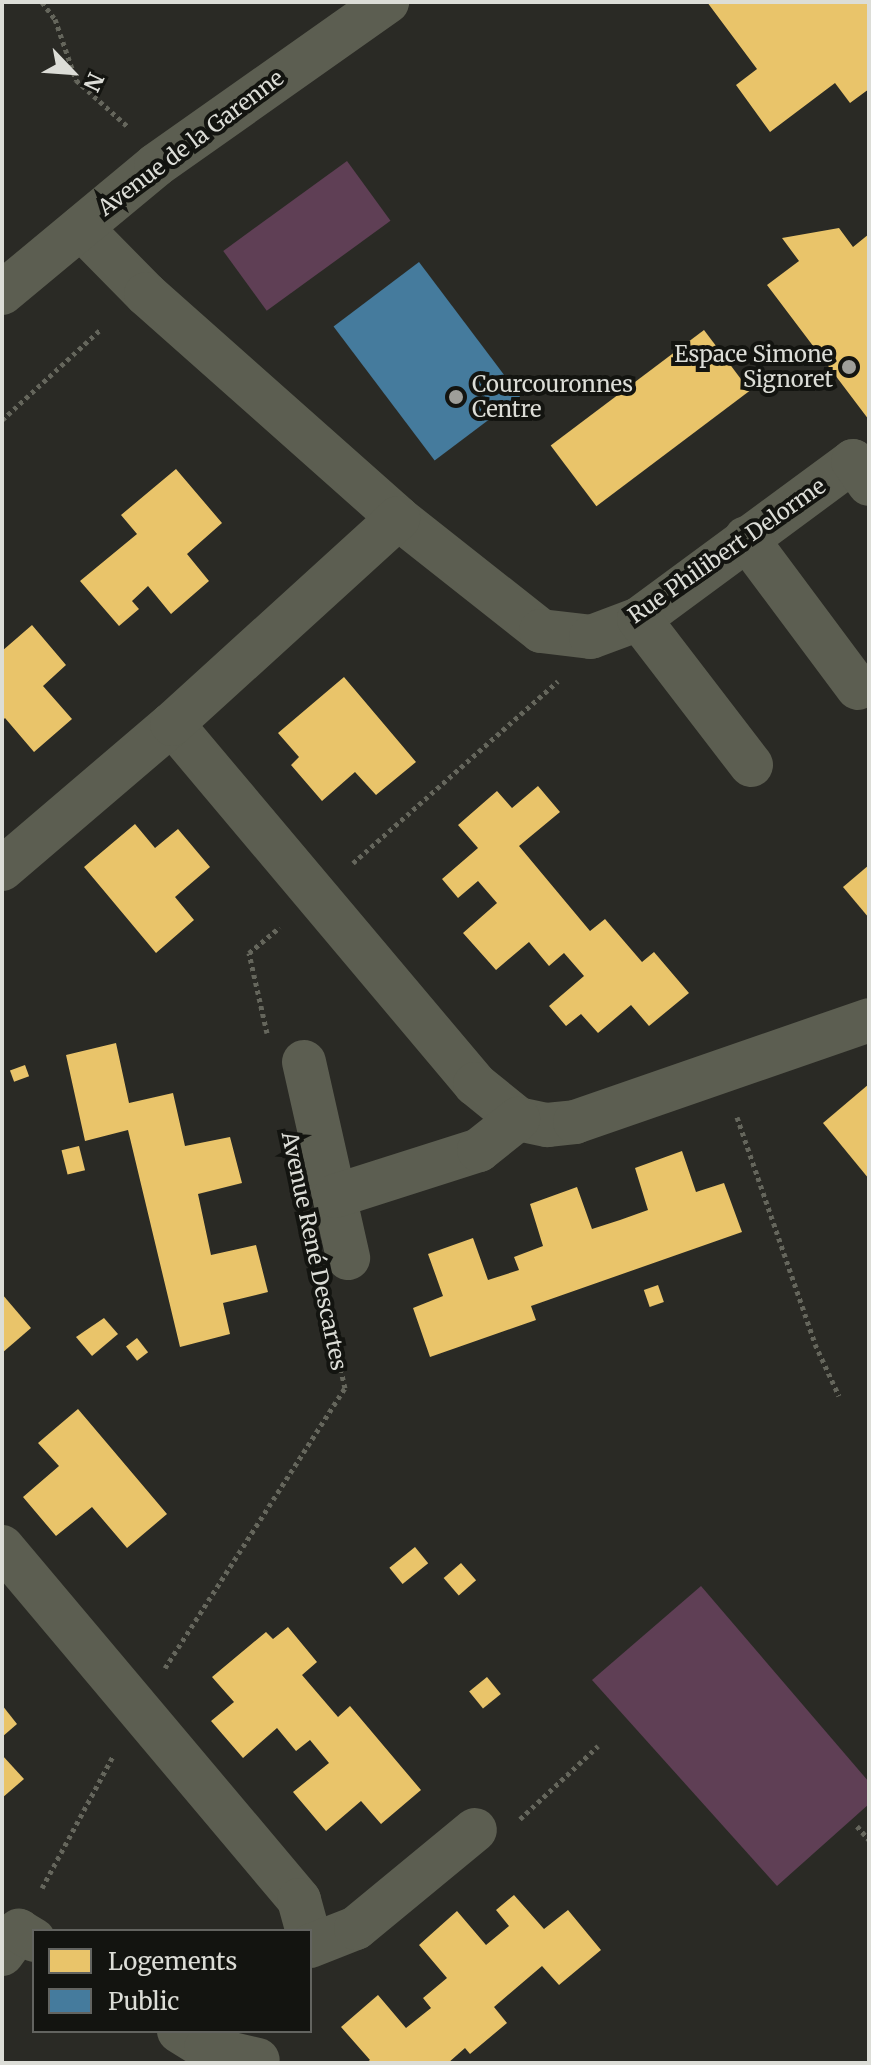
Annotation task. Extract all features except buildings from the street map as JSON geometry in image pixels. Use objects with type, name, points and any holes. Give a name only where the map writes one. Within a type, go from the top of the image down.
[{"type":"street","name":"Avenue de la Garenne","points":[[2,293],[156,165],[387,2]]},
{"type":"street","name":"Rue Philibert Delorme","points":[[81,228],[146,294],[398,518],[541,631],[591,637],[639,619],[746,538],[861,473]]},
{"type":"street","points":[[2,869],[172,724],[398,518]]},
{"type":"street","points":[[746,538],[858,688]]},
{"type":"street","points":[[639,619],[751,765]]},
{"type":"street","points":[[172,724],[475,1084],[495,1105],[518,1119],[547,1125],[575,1122],[869,1020]]},
{"type":"street","name":"Avenue René Descartes","points":[[287,1054],[335,1196],[348,1258]]},
{"type":"street","name":"Avenue René Descartes","points":[[335,1196],[479,1150],[518,1119]]},
{"type":"street","points":[[2,1547],[299,1900],[306,1929]]},
{"type":"street","points":[[312,1942],[356,1928],[475,1830]]},
{"type":"street","points":[[182,2033],[206,2048],[258,2051]]},
{"type":"path","points":[[42,2],[60,31],[76,80],[132,132]]},
{"type":"path","points":[[2,420],[100,330]]},
{"type":"path","points":[[346,869],[577,664],[591,637]]},
{"type":"path","points":[[282,925],[249,953],[287,1054]]},
{"type":"path","points":[[721,1071],[815,1344],[839,1396]]},
{"type":"path","name":"Avenue René Descartes","points":[[18,1942],[139,1708],[345,1388],[324,1295]]},
{"type":"path","points":[[475,1830],[497,1838],[598,1746]]},
{"type":"path","points":[[857,1826],[869,1840]]},
{"type":"shaded area","points":[[347,161],[390,221],[267,311],[223,251]]},
{"type":"shaded area","points":[[701,1586],[869,1782],[869,1804],[777,1886],[592,1680]]},
{"type":"place","name":"Espace Simone Signoret","points":[[849,367]]},
{"type":"place","name":"Courcouronnes Centre","points":[[456,397]]}]
